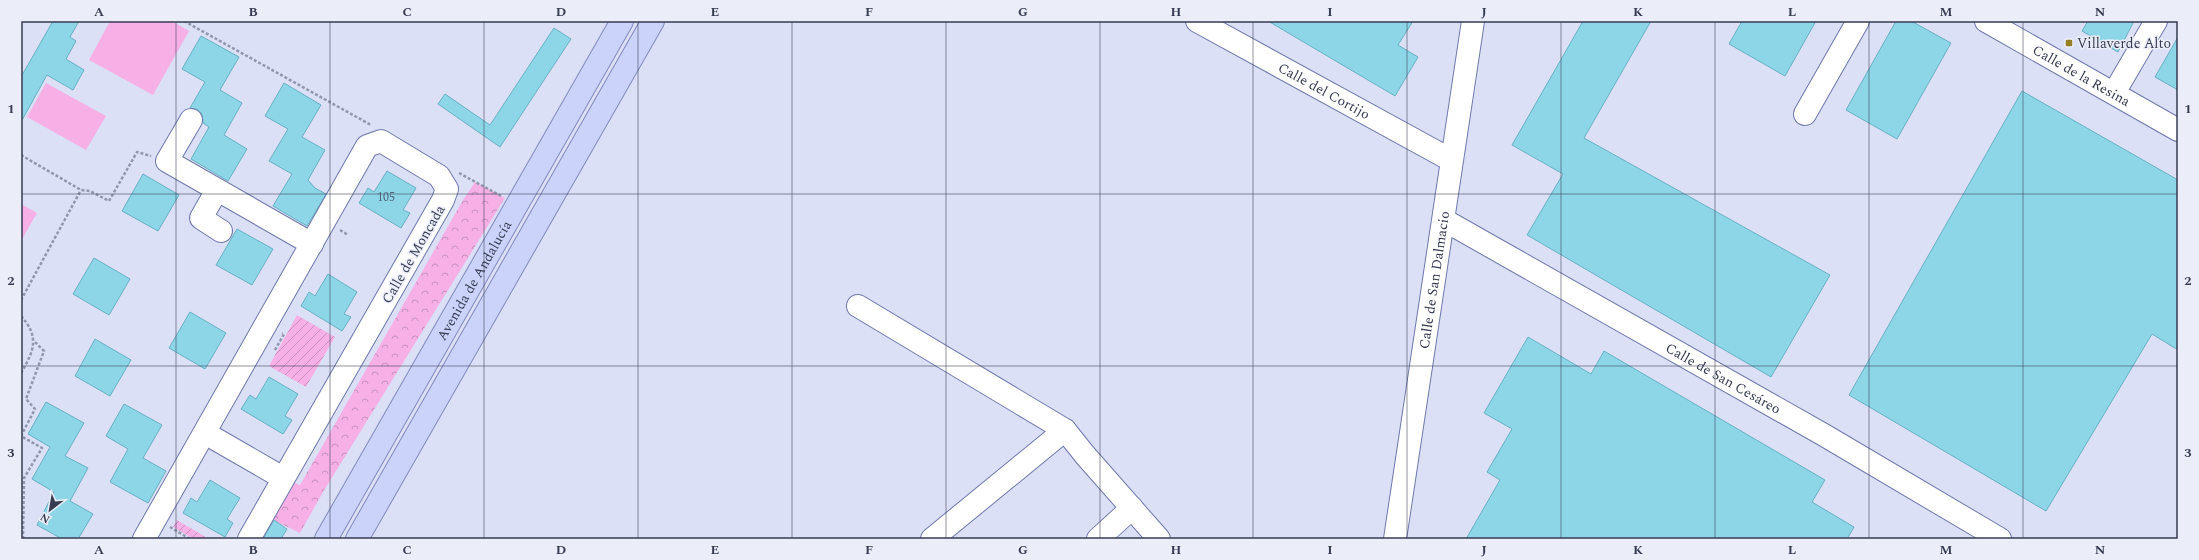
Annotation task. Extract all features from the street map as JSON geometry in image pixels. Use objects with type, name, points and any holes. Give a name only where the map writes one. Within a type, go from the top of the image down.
[{"type":"main road","name":"Avenida de Andalucía","points":[[326,539],[622,21]]},
{"type":"main road","name":"Avenida de Andalucía","points":[[357,539],[653,21]]},
{"type":"street","name":"Calle del Cortijo","points":[[1198,21],[1451,160]]},
{"type":"street","name":"Calle de San Dalmacio","points":[[1395,539],[1473,21]]},
{"type":"street","points":[[1805,114],[1858,21]]},
{"type":"street","name":"Calle de la Resina","points":[[1986,21],[2178,130]]},
{"type":"street","points":[[2114,93],[2156,21]]},
{"type":"street","points":[[191,120],[167,161],[312,244]]},
{"type":"street","name":"Calle de Moncada","points":[[144,539],[367,146],[381,141],[439,176],[447,189],[444,200],[249,539]]},
{"type":"street","points":[[218,190],[201,218],[221,231]]},
{"type":"street","name":"Calle de San Cesáreo","points":[[1444,220],[1824,435],[2000,539]]},
{"type":"street","points":[[858,306],[1065,430],[1159,539]]},
{"type":"street","points":[[932,539],[1065,430]]},
{"type":"street","points":[[205,433],[283,478]]},
{"type":"street","points":[[1098,539],[1132,508]]},
{"type":"path","points":[[184,21],[378,129]]},
{"type":"path","points":[[21,155],[81,190],[90,191],[109,201],[137,152],[167,161]]},
{"type":"path","points":[[454,171],[505,198]]},
{"type":"path","points":[[21,300],[81,190]]},
{"type":"path","points":[[340,230],[348,235]]},
{"type":"path","points":[[21,316],[30,325],[34,341],[31,356],[21,373]]},
{"type":"path","points":[[23,539],[24,478],[42,448],[21,436],[35,409],[26,399],[44,351],[34,341]]},
{"type":"green space","points":[[110,21],[172,21],[189,31],[153,95],[89,60]]},
{"type":"green space","points":[[46,83],[106,116],[86,150],[27,117]]},
{"type":"green space","points":[[475,182],[505,198],[323,492],[300,533],[271,519],[292,482],[300,485],[463,200]]},
{"type":"green space","points":[[21,204],[37,213],[21,241]]},
{"type":"green space","points":[[297,315],[335,337],[306,387],[269,366]]},
{"type":"green space","points":[[177,520],[209,539],[194,539],[173,527]]},
{"type":"building","points":[[53,21],[79,21],[70,37],[76,41],[66,59],[84,70],[73,90],[47,75],[21,122],[21,77]]},
{"type":"building","points":[[1268,21],[1413,21],[1398,45],[1418,57],[1395,96]]},
{"type":"building","points":[[1583,21],[1651,21],[1584,138],[1830,275],[1771,377],[1527,235],[1563,174],[1512,145]]},
{"type":"building","points":[[1742,21],[1816,21],[1785,76],[1729,44]]},
{"type":"building","points":[[1896,21],[1911,21],[1951,43],[1897,139],[1846,110]]},
{"type":"building","points":[[2088,21],[2134,21],[2118,52],[2082,31]]},
{"type":"building","points":[[554,28],[571,39],[500,147],[438,104],[445,94],[490,125]]},
{"type":"building","points":[[201,36],[239,57],[220,90],[242,103],[224,135],[247,149],[228,181],[191,159],[209,127],[203,123],[202,114],[197,109],[190,108],[205,82],[182,69]]},
{"type":"building","points":[[2178,37],[2178,90],[2155,77]]},
{"type":"building","points":[[284,83],[321,105],[302,137],[325,150],[308,180],[315,188],[326,194],[307,226],[273,206],[292,174],[269,161],[288,129],[265,116]]},
{"type":"building","points":[[2022,91],[2178,180],[2178,350],[2152,334],[2046,511],[1849,395]]},
{"type":"building","points":[[387,171],[416,188],[403,210],[410,213],[401,228],[359,203],[368,188],[374,192]]},
{"type":"building","points":[[143,174],[179,195],[158,231],[122,211]]},
{"type":"building","points":[[237,229],[273,249],[252,285],[216,265]]},
{"type":"building","points":[[94,258],[130,279],[109,315],[73,294]]},
{"type":"building","points":[[328,274],[357,292],[344,314],[351,317],[342,331],[301,306],[309,292],[315,296]]},
{"type":"building","points":[[190,312],[226,333],[205,369],[169,348]]},
{"type":"building","points":[[1528,337],[1591,374],[1604,351],[1825,480],[1812,502],[1854,527],[1847,539],[1466,539],[1500,480],[1487,472],[1512,429],[1484,413]]},
{"type":"building","points":[[95,339],[131,360],[110,396],[75,376]]},
{"type":"building","points":[[269,377],[298,394],[285,416],[292,420],[283,434],[241,409],[250,395],[256,399]]},
{"type":"building","points":[[46,402],[84,423],[65,456],[88,468],[70,501],[93,514],[78,539],[62,539],[37,525],[54,492],[32,479],[50,447],[28,434]]},
{"type":"building","points":[[124,404],[162,425],[143,458],[166,471],[148,503],[110,482],[128,449],[106,436]]},
{"type":"building","points":[[210,480],[240,498],[227,519],[233,523],[225,537],[183,513],[191,498],[197,502]]},
{"type":"building","points":[[274,520],[287,529],[281,539],[263,539]]},
{"type":"place","name":"Villaverde Alto","points":[[2069,43]]}]
